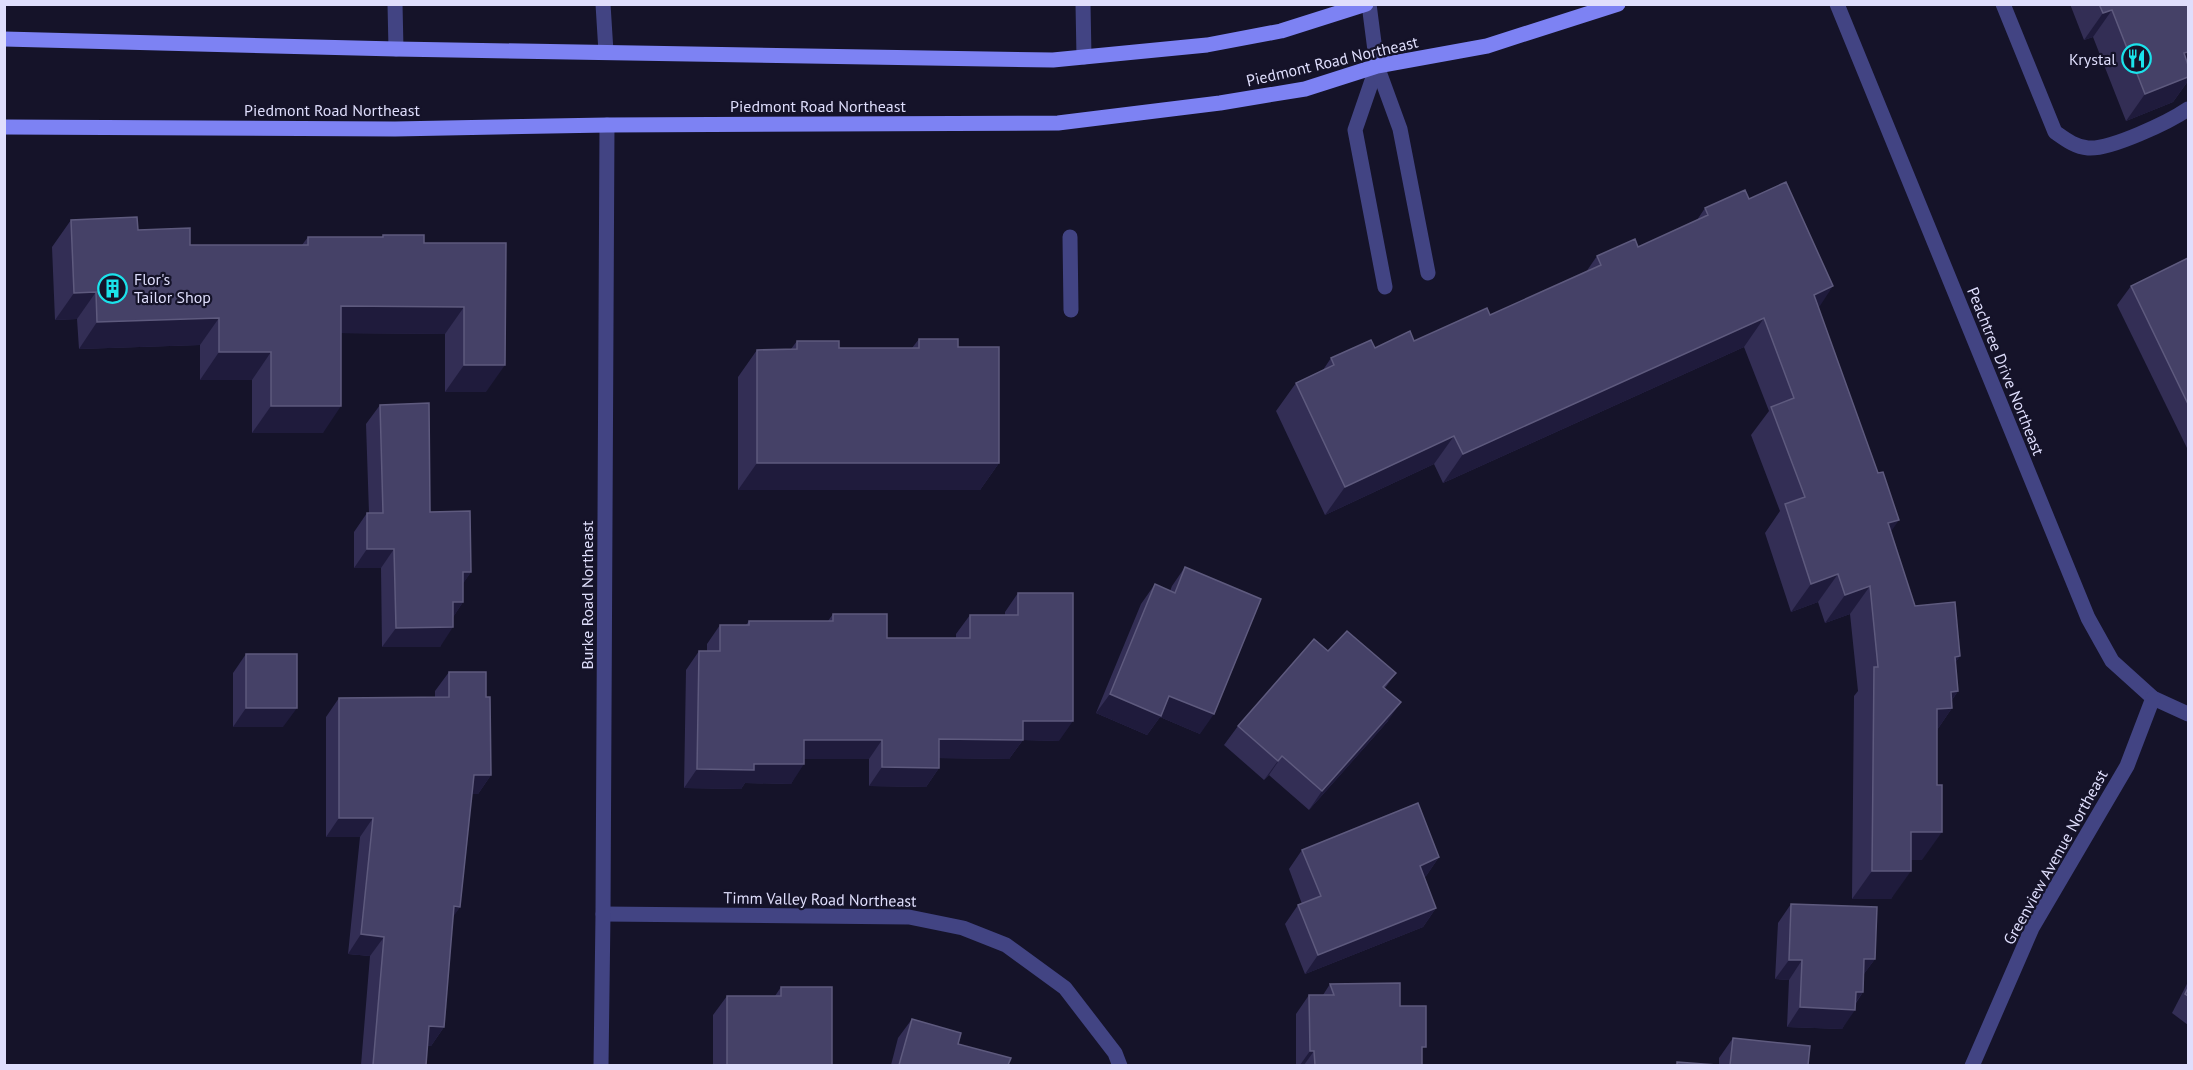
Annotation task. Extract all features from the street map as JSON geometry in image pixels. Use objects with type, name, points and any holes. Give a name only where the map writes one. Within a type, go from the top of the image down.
[{"type":"main road","points":[[4,39],[396,49],[1053,60],[1207,45],[1281,31],[1368,4]]},
{"type":"main road","name":"Piedmont Road Northeast","points":[[4,127],[395,129],[607,125],[1058,123],[1220,104],[1298,91],[1377,66],[1487,46],[1618,4]]},
{"type":"street","points":[[395,4],[396,49]]},
{"type":"street","points":[[603,4],[606,52]]},
{"type":"street","points":[[1083,4],[1084,57]]},
{"type":"street","points":[[1368,4],[1377,66],[1400,129],[1428,273]]},
{"type":"street","name":"Peachtree Drive Northeast","points":[[1837,4],[2088,618],[2112,661],[2153,698],[2188,714]]},
{"type":"street","points":[[2003,4],[2055,132],[2071,142],[2088,148],[2110,145],[2176,117],[2188,109]]},
{"type":"street","points":[[1377,66],[1355,130],[1385,287]]},
{"type":"street","name":"Burke Road Northeast","points":[[600,1065],[603,914],[607,125]]},
{"type":"street","points":[[1070,237],[1071,310]]},
{"type":"street","name":"Greenview Avenue Northeast","points":[[1972,1065],[2031,928],[2127,766],[2153,698]]},
{"type":"street","name":"Timm Valley Road Northeast","points":[[603,914],[909,917],[963,928],[1005,945],[1065,988],[1115,1053],[1120,1065]]},
{"type":"building","points":[[2099,4],[2188,4],[2188,52],[2184,53],[2188,65],[2188,77],[2145,94],[2112,10],[2103,13]]},
{"type":"building","points":[[1786,182],[1833,286],[1814,295],[1878,473],[1883,472],[1899,520],[1888,523],[1915,606],[1955,602],[1960,656],[1955,657],[1958,691],[1951,692],[1952,708],[1937,709],[1937,785],[1942,785],[1942,832],[1911,832],[1911,871],[1872,871],[1874,667],[1878,667],[1870,586],[1845,595],[1838,574],[1811,584],[1785,504],[1805,497],[1771,407],[1794,398],[1764,318],[1463,454],[1454,436],[1345,487],[1296,383],[1334,365],[1331,358],[1371,340],[1375,348],[1410,331],[1414,341],[1487,308],[1490,315],[1601,265],[1597,256],[1635,239],[1638,247],[1708,215],[1705,208],[1745,190],[1749,199]]},
{"type":"building","points":[[137,217],[138,230],[190,228],[190,245],[308,245],[308,237],[383,237],[383,235],[424,235],[424,243],[506,243],[505,365],[464,365],[464,307],[341,306],[341,406],[271,406],[271,352],[219,352],[219,318],[97,322],[96,292],[74,293],[71,220]]},
{"type":"building","points":[[2188,258],[2188,404],[2131,286]]},
{"type":"building","points":[[919,339],[958,339],[958,347],[999,347],[999,463],[757,463],[757,350],[797,349],[797,341],[839,341],[839,348],[919,348]]},
{"type":"building","points":[[429,403],[430,512],[470,511],[471,572],[463,572],[463,602],[453,602],[453,627],[396,628],[394,549],[367,549],[367,513],[383,513],[380,405]]},
{"type":"building","points":[[1185,567],[1261,599],[1214,714],[1169,696],[1161,716],[1110,694],[1155,584],[1175,593]]},
{"type":"building","points":[[1018,593],[1073,593],[1073,721],[1023,721],[1023,740],[939,739],[939,768],[882,767],[882,740],[804,740],[804,764],[754,764],[754,770],[697,769],[699,651],[720,651],[720,625],[749,625],[749,621],[833,621],[833,614],[887,614],[887,638],[970,638],[970,615],[1018,615]]},
{"type":"building","points":[[1347,631],[1396,673],[1383,687],[1401,702],[1322,791],[1282,756],[1278,761],[1238,726],[1314,639],[1328,651]]},
{"type":"building","points":[[246,654],[297,654],[297,708],[246,708]]},
{"type":"building","points":[[449,672],[486,672],[486,697],[490,697],[491,775],[474,775],[460,907],[454,906],[444,1027],[429,1026],[426,1065],[373,1065],[384,937],[361,934],[373,818],[339,818],[339,698],[449,697]]},
{"type":"building","points":[[1418,803],[1439,857],[1420,866],[1436,908],[1318,955],[1298,905],[1321,896],[1302,850]]},
{"type":"building","points":[[1791,904],[1877,907],[1875,959],[1864,959],[1863,992],[1856,992],[1855,1010],[1800,1007],[1802,960],[1789,960]]},
{"type":"building","points":[[1400,983],[1400,1006],[1426,1006],[1426,1047],[1422,1047],[1422,1065],[1315,1065],[1314,1051],[1310,1051],[1309,995],[1334,995],[1330,984]]},
{"type":"building","points":[[781,987],[832,987],[832,1065],[727,1065],[727,996],[781,996]]},
{"type":"building","points":[[912,1019],[961,1033],[958,1044],[1011,1058],[1008,1065],[899,1065]]},
{"type":"building","points":[[1733,1038],[1810,1046],[1808,1065],[1730,1065]]},
{"type":"building","points":[[1677,1062],[1717,1065],[1677,1065]]},
{"type":"place","name":"Krystal","points":[[2137,59]]},
{"type":"place","name":"Flor's Tailor Shop","points":[[113,288]]}]
